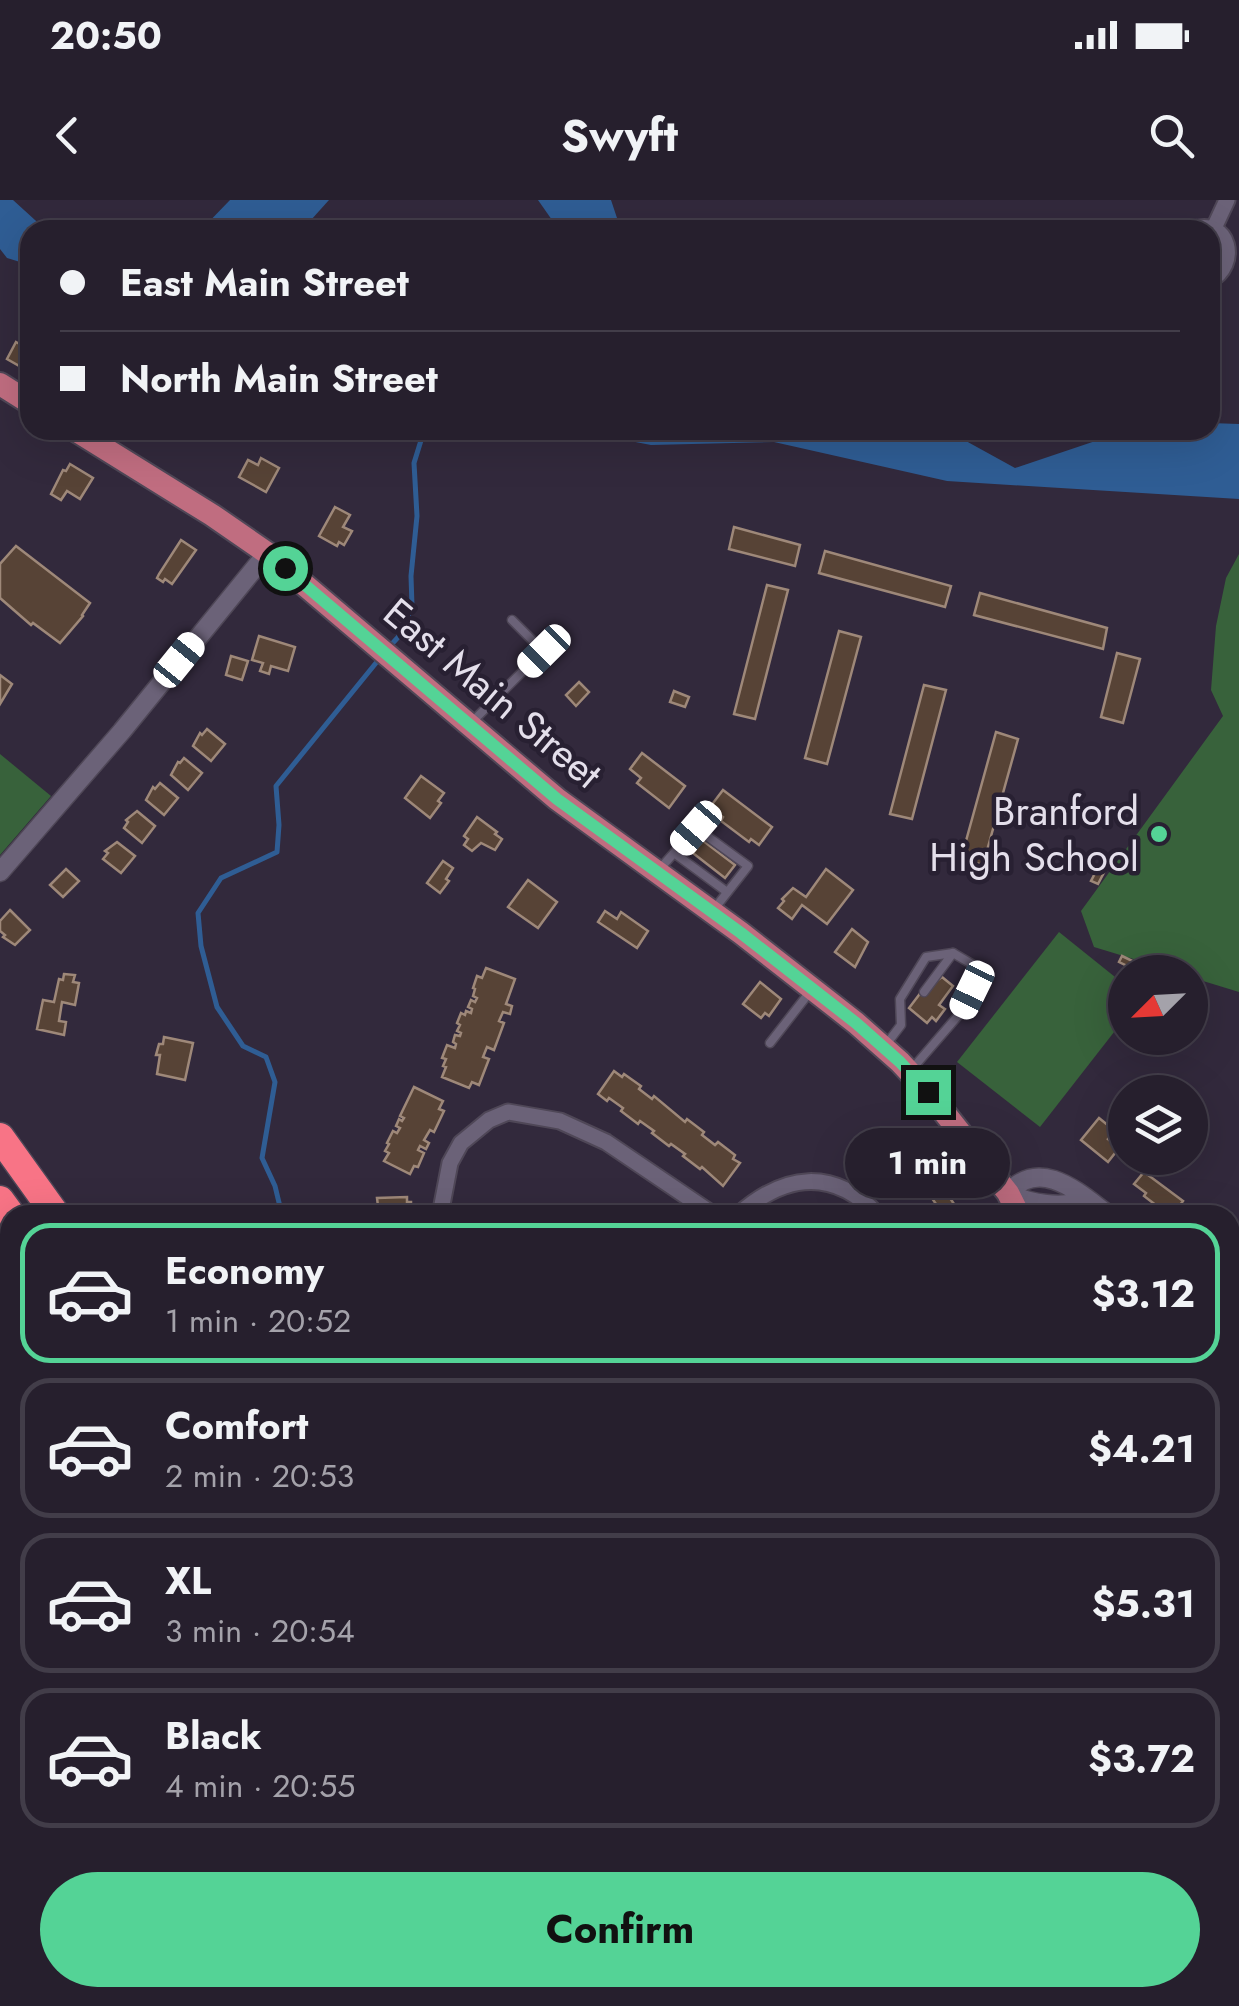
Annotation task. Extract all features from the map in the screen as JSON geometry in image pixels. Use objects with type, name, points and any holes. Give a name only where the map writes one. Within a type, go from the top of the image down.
[{"type":"highway","points":[[0,1137],[49,1205]]},
{"type":"main road","name":"East Main Street","points":[[91,440],[268,553],[557,799],[856,1023],[928,1092],[1014,1205]]},
{"type":"street","points":[[1220,232],[1232,253],[1230,264],[1220,274]]},
{"type":"street","points":[[0,872],[268,553]]},
{"type":"street","points":[[442,1205],[450,1163],[461,1143],[489,1120],[508,1112],[560,1121],[606,1142],[699,1205]]},
{"type":"street","points":[[750,1205],[776,1188],[814,1182],[843,1188],[867,1205]]},
{"type":"street","points":[[1008,1192],[1029,1202],[1066,1204],[1086,1200],[1094,1205]]},
{"type":"lane","points":[[470,724],[544,651],[512,620]]},
{"type":"lane","points":[[658,872],[696,828],[712,844],[748,866],[712,912]]},
{"type":"lane","points":[[674,853],[715,877],[728,892]]},
{"type":"lane","points":[[694,868],[700,859]]},
{"type":"lane","points":[[924,992],[953,954]]},
{"type":"lane","points":[[884,1048],[906,1011],[900,999],[926,957],[953,954],[982,970],[963,1010],[909,1072]]},
{"type":"lane","points":[[770,1042],[811,990]]},
{"type":"green space","points":[[1239,554],[1239,992],[1208,983],[1208,955],[1120,955],[1094,947],[1081,911],[1223,716],[1211,690],[1216,626],[1226,578]]},
{"type":"green space","points":[[0,754],[51,796],[0,855]]},
{"type":"green space","points":[[1059,932],[1108,971],[1108,1040],[1040,1127],[957,1062]]},
{"type":"water","points":[[0,200],[13,200],[35,220],[20,220],[20,262],[7,258],[0,249]]},
{"type":"water","points":[[230,200],[329,200],[311,220],[211,220]]},
{"type":"water","points":[[538,200],[611,200],[618,220],[552,220]]},
{"type":"water","points":[[1220,423],[1239,424],[1239,499],[947,481],[774,442],[651,445],[625,440],[964,440],[1015,468],[1098,440],[1220,440]]},
{"type":"building","points":[[16,342],[20,344],[20,366],[7,359]]},
{"type":"building","points":[[261,458],[279,468],[266,492],[239,477],[248,460],[258,465]]},
{"type":"building","points":[[70,464],[93,478],[80,499],[67,491],[61,500],[51,494]]},
{"type":"building","points":[[335,507],[350,515],[343,527],[352,531],[344,545],[339,542],[337,546],[319,536]]},
{"type":"building","points":[[734,527],[800,545],[795,566],[729,549]]},
{"type":"building","points":[[181,540],[196,550],[172,584],[165,579],[163,582],[157,578]]},
{"type":"building","points":[[16,546],[90,603],[60,643],[0,598],[0,564]]},
{"type":"building","points":[[825,551],[951,586],[945,607],[819,573]]},
{"type":"building","points":[[767,585],[788,590],[755,719],[734,714]]},
{"type":"building","points":[[980,593],[1107,628],[1103,649],[974,615]]},
{"type":"building","points":[[839,631],[861,637],[827,764],[805,758]]},
{"type":"building","points":[[259,636],[295,647],[288,671],[271,666],[269,674],[260,671],[263,663],[252,660]]},
{"type":"building","points":[[1117,653],[1140,659],[1123,723],[1101,717]]},
{"type":"building","points":[[231,656],[248,661],[242,680],[226,675]]},
{"type":"building","points":[[0,675],[12,684],[0,704]]},
{"type":"building","points":[[579,682],[589,692],[576,706],[566,695]]},
{"type":"building","points":[[924,685],[946,690],[912,819],[890,814]]},
{"type":"building","points":[[674,691],[689,697],[685,707],[670,702]]},
{"type":"building","points":[[207,729],[225,744],[211,761],[193,746]]},
{"type":"building","points":[[996,732],[1018,739],[983,865],[961,859]]},
{"type":"building","points":[[642,753],[685,786],[669,808],[637,783],[641,778],[630,769]]},
{"type":"building","points":[[184,758],[202,773],[188,790],[171,775]]},
{"type":"building","points":[[421,776],[444,793],[430,818],[405,798]]},
{"type":"building","points":[[160,783],[178,798],[164,815],[146,800]]},
{"type":"building","points":[[723,790],[772,827],[759,845],[721,821],[723,817],[710,807]]},
{"type":"building","points":[[137,811],[155,826],[142,843],[124,828],[126,820]]},
{"type":"building","points":[[477,817],[502,839],[495,850],[481,843],[472,851],[464,845],[468,839],[464,836]]},
{"type":"building","points":[[698,837],[735,865],[725,878],[689,850]]},
{"type":"building","points":[[117,842],[135,856],[121,873],[103,859],[108,853],[105,851]]},
{"type":"building","points":[[1104,856],[1111,859],[1098,884],[1091,881]]},
{"type":"building","points":[[443,861],[453,868],[440,893],[427,883]]},
{"type":"building","points":[[66,869],[79,881],[63,897],[50,885]]},
{"type":"building","points":[[826,869],[853,890],[827,924],[802,905],[792,919],[778,908],[793,888],[806,897]]},
{"type":"building","points":[[528,880],[557,902],[538,928],[508,907]]},
{"type":"building","points":[[10,910],[30,930],[15,945],[0,931],[0,921]]},
{"type":"building","points":[[605,911],[617,919],[621,912],[648,931],[637,948],[598,922]]},
{"type":"building","points":[[852,929],[868,942],[855,967],[835,952]]},
{"type":"building","points":[[486,968],[515,979],[506,1004],[512,1006],[510,1014],[503,1012],[499,1021],[504,1023],[494,1050],[487,1047],[483,1057],[489,1059],[479,1085],[472,1082],[469,1088],[442,1077],[446,1059],[442,1058],[447,1045],[455,1048],[455,1035],[461,1033],[457,1023],[461,1013],[471,1013],[468,1007],[477,998],[473,988],[477,976],[482,978]]},
{"type":"building","points":[[64,974],[75,975],[73,982],[79,983],[75,1005],[62,1002],[59,1021],[66,1022],[64,1035],[37,1029],[43,1000],[54,1002],[59,979],[63,980]]},
{"type":"building","points":[[942,977],[953,986],[939,1005],[945,1009],[936,1021],[932,1017],[927,1023],[909,1008],[922,991]]},
{"type":"building","points":[[760,982],[781,999],[769,1016],[765,1013],[761,1018],[743,1004]]},
{"type":"building","points":[[164,1037],[193,1043],[185,1080],[157,1074],[160,1055],[156,1055]]},
{"type":"building","points":[[614,1071],[622,1077],[624,1074],[652,1099],[654,1096],[704,1132],[702,1135],[715,1145],[718,1142],[735,1155],[733,1159],[740,1163],[723,1186],[654,1131],[621,1111],[623,1108],[598,1094]]},
{"type":"building","points":[[414,1087],[443,1101],[439,1109],[444,1111],[434,1132],[430,1130],[424,1140],[429,1143],[426,1149],[420,1146],[418,1150],[424,1153],[410,1174],[384,1161],[389,1153],[385,1151],[387,1143],[393,1131],[397,1133],[400,1128],[396,1126],[404,1118],[400,1116]]},
{"type":"building","points":[[1099,1118],[1108,1125],[1108,1162],[1081,1140]]},
{"type":"building","points":[[951,1174],[962,1190],[950,1198],[955,1205],[935,1205],[927,1191]]},
{"type":"building","points":[[1142,1175],[1148,1175],[1183,1201],[1180,1205],[1156,1205],[1144,1196],[1146,1193],[1134,1184]]},
{"type":"building","points":[[407,1197],[411,1205],[378,1205],[377,1198]]},
{"type":"waterway","points":[[390,646],[401,634],[412,606],[417,516],[414,463],[421,440]]},
{"type":"waterway","points":[[280,1205],[262,1158],[275,1082],[266,1057],[243,1046],[217,1007],[201,946],[198,913],[221,878],[277,852],[276,786],[380,658]]},
{"type":"place","name":"Branford High School","points":[[1159,834]]},
{"type":"route","points":[[285,568],[557,799],[741,933],[856,1023],[928,1092]]}]
